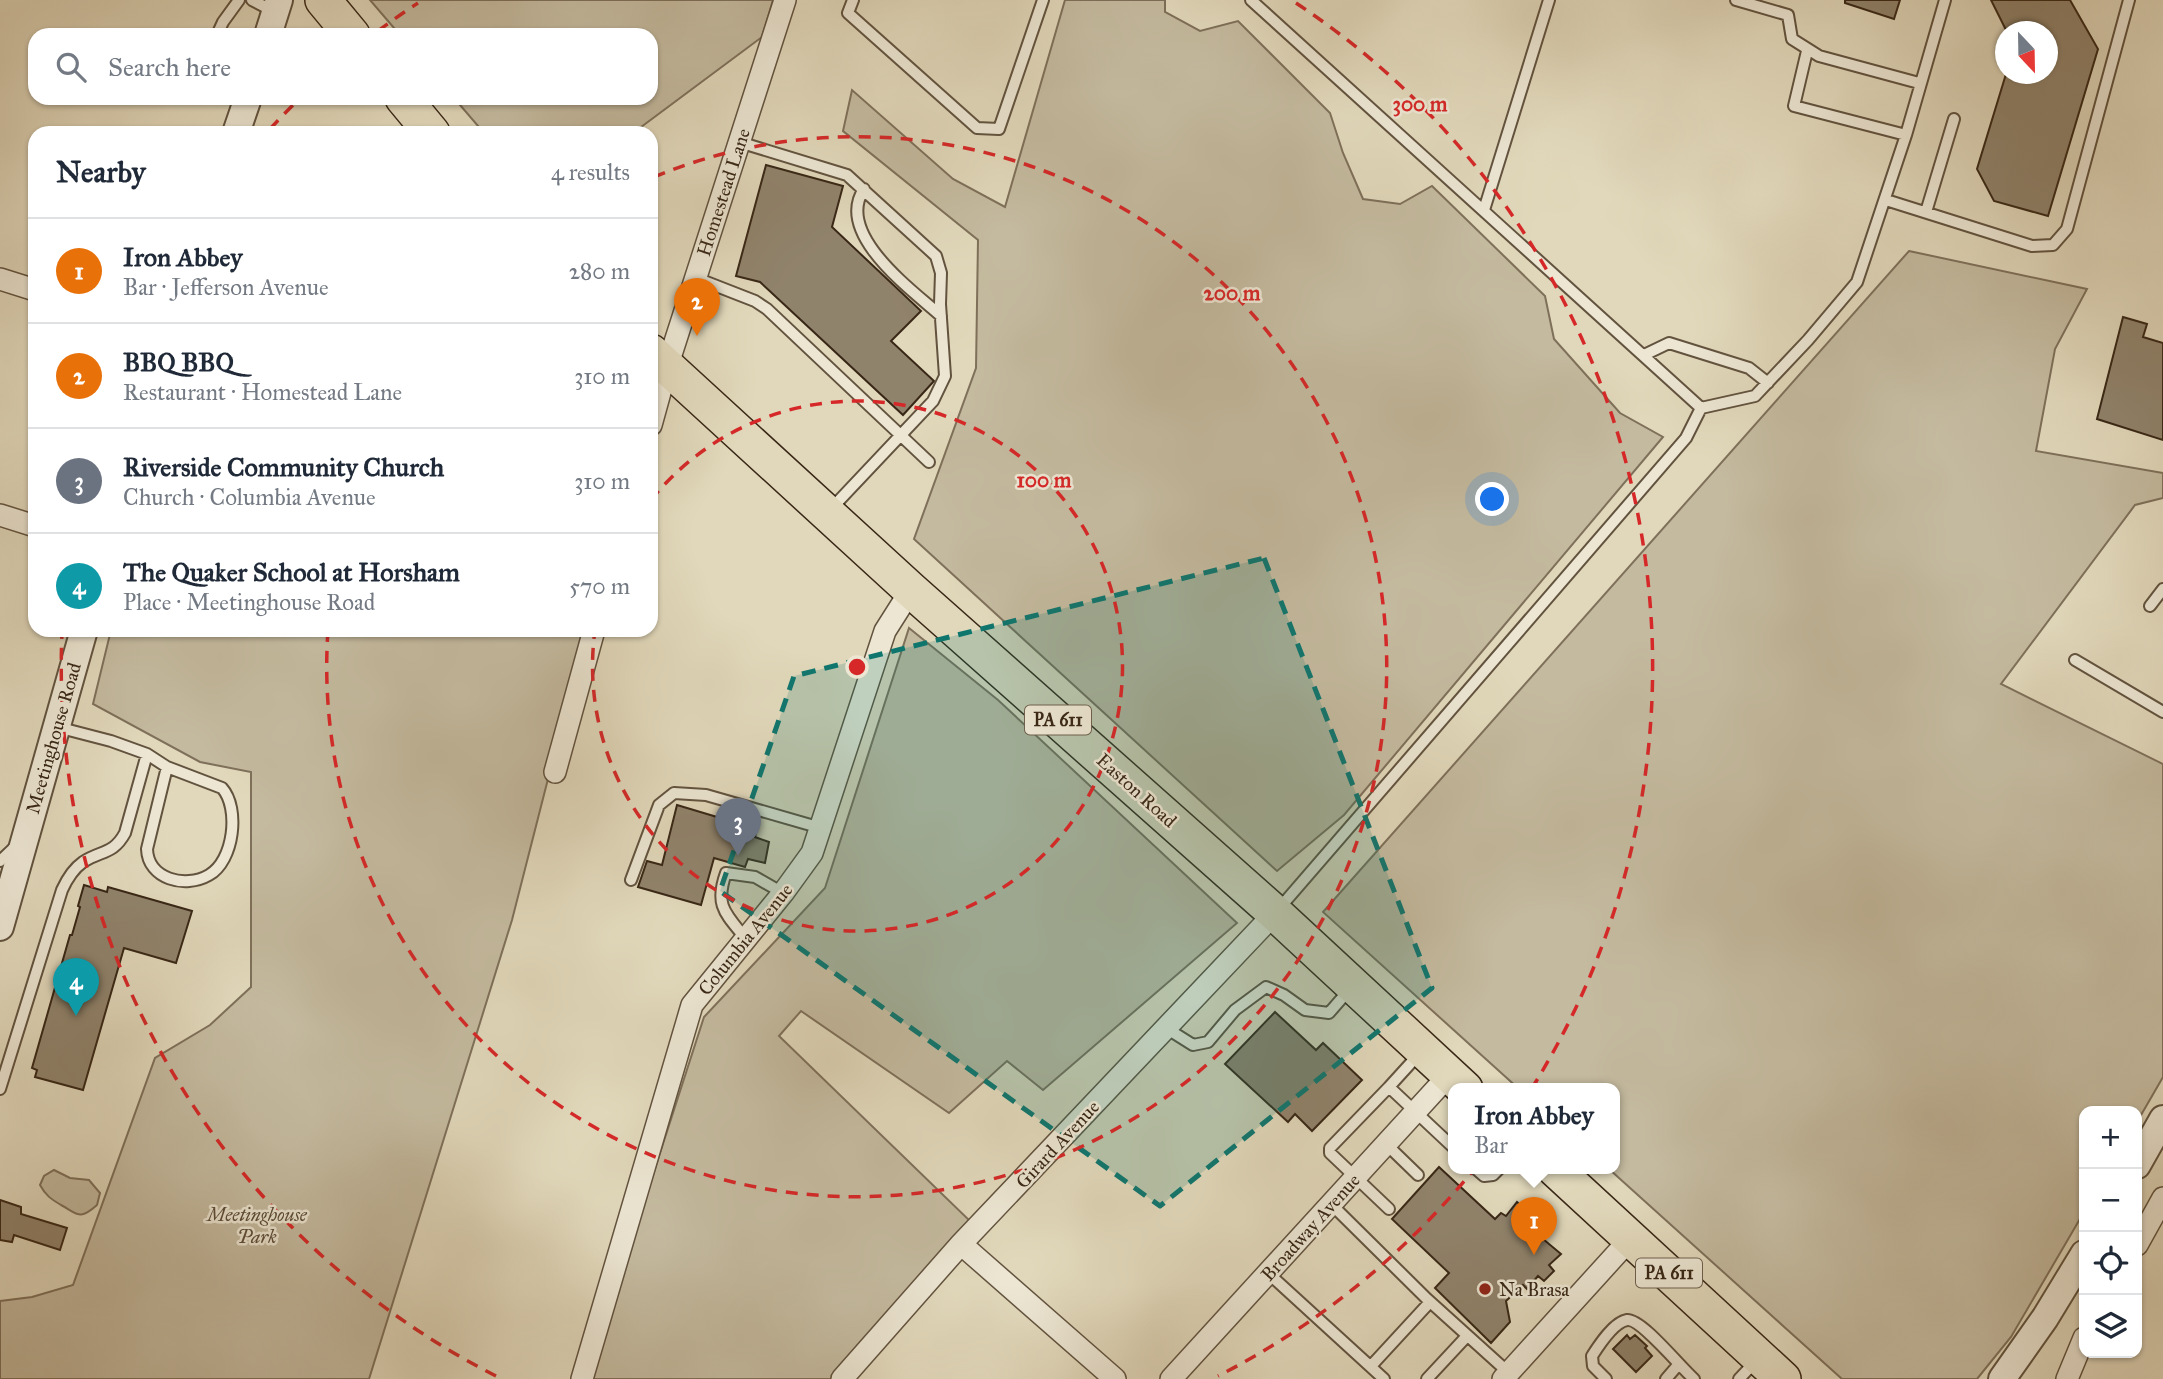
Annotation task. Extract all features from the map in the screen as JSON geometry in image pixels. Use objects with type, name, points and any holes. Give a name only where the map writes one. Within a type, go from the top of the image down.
[{"type":"highway","points":[[323,0],[346,28]]},
{"type":"highway","points":[[409,105],[426,126]]},
{"type":"highway","name":"Easton Road","points":[[659,360],[911,590],[1275,913],[1457,1082]]},
{"type":"highway","name":"PA 611","points":[[1561,1174],[1631,1238],[1760,1372]]},
{"type":"street","name":"Homestead Lane","points":[[659,360],[696,278],[785,0]]},
{"type":"street","points":[[238,126],[246,105]]},
{"type":"street","points":[[0,279],[28,288]]},
{"type":"street","points":[[0,515],[28,524]]},
{"type":"street","name":"Columbia Avenue","points":[[582,1379],[692,1005],[783,893],[811,853],[885,631],[911,590]]},
{"type":"street","name":"Meetinghouse Road","points":[[2,911],[82,637]]},
{"type":"street","points":[[555,772],[592,637]]},
{"type":"street","name":"Girard Avenue","points":[[842,1379],[961,1244],[1275,913]]},
{"type":"street","name":"Broadway Avenue","points":[[1171,1379],[1416,1112],[1448,1089]]},
{"type":"street","points":[[2142,1156],[2163,1119]]},
{"type":"street","points":[[2142,1236],[2163,1198]]},
{"type":"street","points":[[1509,1377],[1631,1238]]},
{"type":"street","points":[[961,1244],[1115,1379]]},
{"type":"street","points":[[2003,1379],[2079,1262]]},
{"type":"street","points":[[2067,1379],[2079,1350]]},
{"type":"lane","points":[[220,28],[239,0]]},
{"type":"lane","points":[[853,0],[848,13],[976,128],[999,129],[1043,0]]},
{"type":"lane","points":[[1251,0],[1701,408]]},
{"type":"lane","points":[[1484,210],[1549,0]]},
{"type":"lane","points":[[1736,0],[1788,15],[1792,39],[1807,51],[1919,83]]},
{"type":"lane","points":[[1701,408],[1755,396],[1808,340],[1857,282],[1886,200],[1945,0]]},
{"type":"lane","points":[[1886,200],[2032,246],[2053,245],[2067,229],[2129,0]]},
{"type":"lane","points":[[1807,51],[1794,106],[1906,135]]},
{"type":"lane","points":[[1926,212],[1954,119]]},
{"type":"lane","points":[[739,142],[847,175],[936,256],[941,273],[945,376],[933,401],[827,513]]},
{"type":"lane","points":[[864,189],[858,197],[858,215],[865,239],[892,271],[941,316]]},
{"type":"lane","points":[[696,278],[755,301],[767,309],[929,462]]},
{"type":"lane","points":[[1644,355],[1669,343],[1749,368],[1768,383]]},
{"type":"lane","points":[[1275,913],[1686,438],[1701,408]]},
{"type":"lane","points":[[2150,606],[2163,589]]},
{"type":"lane","points":[[2075,660],[2163,712]]},
{"type":"lane","points":[[57,727],[111,741],[147,754],[167,767],[213,783],[228,794],[233,815],[230,841],[224,859],[210,875],[192,880],[171,879],[153,869],[147,860],[147,849],[167,767]]},
{"type":"lane","points":[[0,1089],[66,880],[82,863],[106,853],[120,842],[125,833],[147,754]]},
{"type":"lane","points":[[631,880],[659,805],[674,793],[706,795],[821,828]]},
{"type":"lane","points":[[0,861],[24,839]]},
{"type":"lane","points":[[746,939],[724,912],[720,890],[726,873],[755,877],[783,893]]},
{"type":"lane","points":[[1166,1028],[1193,1045],[1200,1044],[1208,1042],[1235,1010],[1266,987],[1284,995],[1305,1010],[1329,1013],[1353,985]]},
{"type":"lane","points":[[1389,1209],[1330,1153],[1330,1148],[1423,1050]]},
{"type":"lane","points":[[1389,1087],[1448,1142]]},
{"type":"lane","points":[[1386,1144],[1418,1175]]},
{"type":"lane","points":[[1331,1204],[1509,1377]]},
{"type":"lane","points":[[1268,1273],[1384,1379]]},
{"type":"lane","points":[[1371,1366],[1430,1302]]},
{"type":"lane","points":[[1606,1379],[1593,1366],[1592,1356],[1615,1327],[1627,1320],[1644,1327],[1694,1379]]},
{"type":"lane","points":[[1427,1379],[1467,1336]]},
{"type":"lane","points":[[1666,1379],[1678,1365]]},
{"type":"highlighted area","points":[[1264,558],[1432,988],[1160,1206],[720,891],[794,676]]},
{"type":"green space","points":[[370,0],[773,0],[762,37],[642,126],[478,126],[460,105],[658,105],[658,28],[394,28]]},
{"type":"green space","points":[[1065,0],[1165,0],[1165,12],[1200,31],[1238,21],[1330,113],[1343,153],[1363,199],[1400,204],[1432,186],[1545,296],[1554,339],[1620,413],[1663,437],[1344,815],[1277,871],[914,539],[976,368],[978,240],[843,131],[852,90],[953,179],[1005,207]]},
{"type":"green space","points":[[1909,251],[2087,289],[2055,349],[2036,451],[2163,473],[2163,498],[2135,505],[2001,684],[2163,764],[2163,1077],[2142,1113],[2142,1106],[2079,1106],[2079,1221],[2011,1337],[1977,1379],[1842,1379],[1615,1174],[1620,1174],[1620,1083],[1512,1083],[1323,912]]},
{"type":"green space","points":[[909,628],[998,700],[1237,923],[1043,1090],[1007,1061],[949,1113],[801,1011],[779,1036],[970,1221],[839,1379],[587,1379],[704,1017],[825,888]]},
{"type":"green space","name":"Meetinghouse Park","points":[[109,637],[584,637],[512,920],[369,1379],[0,1379],[0,1301],[32,1297],[73,1285],[155,1058],[210,1025],[251,987],[251,772],[200,762],[93,704]]},
{"type":"green space","points":[[54,1170],[70,1178],[89,1180],[100,1193],[97,1205],[86,1213],[79,1214],[49,1197],[40,1185],[44,1176]]},
{"type":"building","points":[[1845,0],[1900,0],[1894,19],[1845,3]]},
{"type":"building","points":[[1991,0],[2070,0],[2098,49],[2048,216],[1994,201],[1977,169],[2003,84],[2058,84],[2058,21],[2002,21]]},
{"type":"building","points":[[766,165],[843,186],[832,227],[921,311],[891,341],[934,381],[903,415],[760,282],[736,276]]},
{"type":"building","points":[[2123,317],[2147,324],[2143,337],[2163,343],[2163,440],[2097,419]]},
{"type":"building","points":[[677,805],[757,829],[755,837],[769,842],[765,863],[748,859],[745,867],[714,858],[701,905],[638,887],[647,861],[662,865]]},
{"type":"building","points":[[84,885],[107,892],[108,887],[192,911],[176,963],[124,948],[83,1090],[35,1077],[37,1070],[32,1068],[80,907],[78,906]]},
{"type":"building","points":[[1275,1012],[1316,1050],[1323,1043],[1362,1080],[1312,1131],[1295,1114],[1288,1122],[1225,1064]]},
{"type":"building","points":[[1439,1167],[1495,1219],[1501,1213],[1506,1216],[1517,1202],[1549,1232],[1543,1239],[1561,1254],[1549,1265],[1554,1271],[1544,1281],[1538,1276],[1527,1289],[1523,1285],[1506,1301],[1510,1322],[1491,1343],[1435,1288],[1449,1273],[1392,1219]]},
{"type":"building","points":[[0,1200],[21,1207],[21,1214],[67,1228],[60,1250],[14,1235],[12,1242],[0,1240]]},
{"type":"building","points":[[1627,1335],[1630,1339],[1635,1335],[1647,1346],[1645,1348],[1652,1356],[1636,1372],[1613,1349]]},
{"type":"place","name":"BBQ BBQ","points":[[697,336]]},
{"type":"place","name":"Riverside Community Church","points":[[738,856]]},
{"type":"place","name":"The Quaker School at Horsham","points":[[76,1016]]},
{"type":"place","name":"Iron Abbey","points":[[1534,1255]]},
{"type":"place","name":"Na Brasa","points":[[1485,1289]]}]
